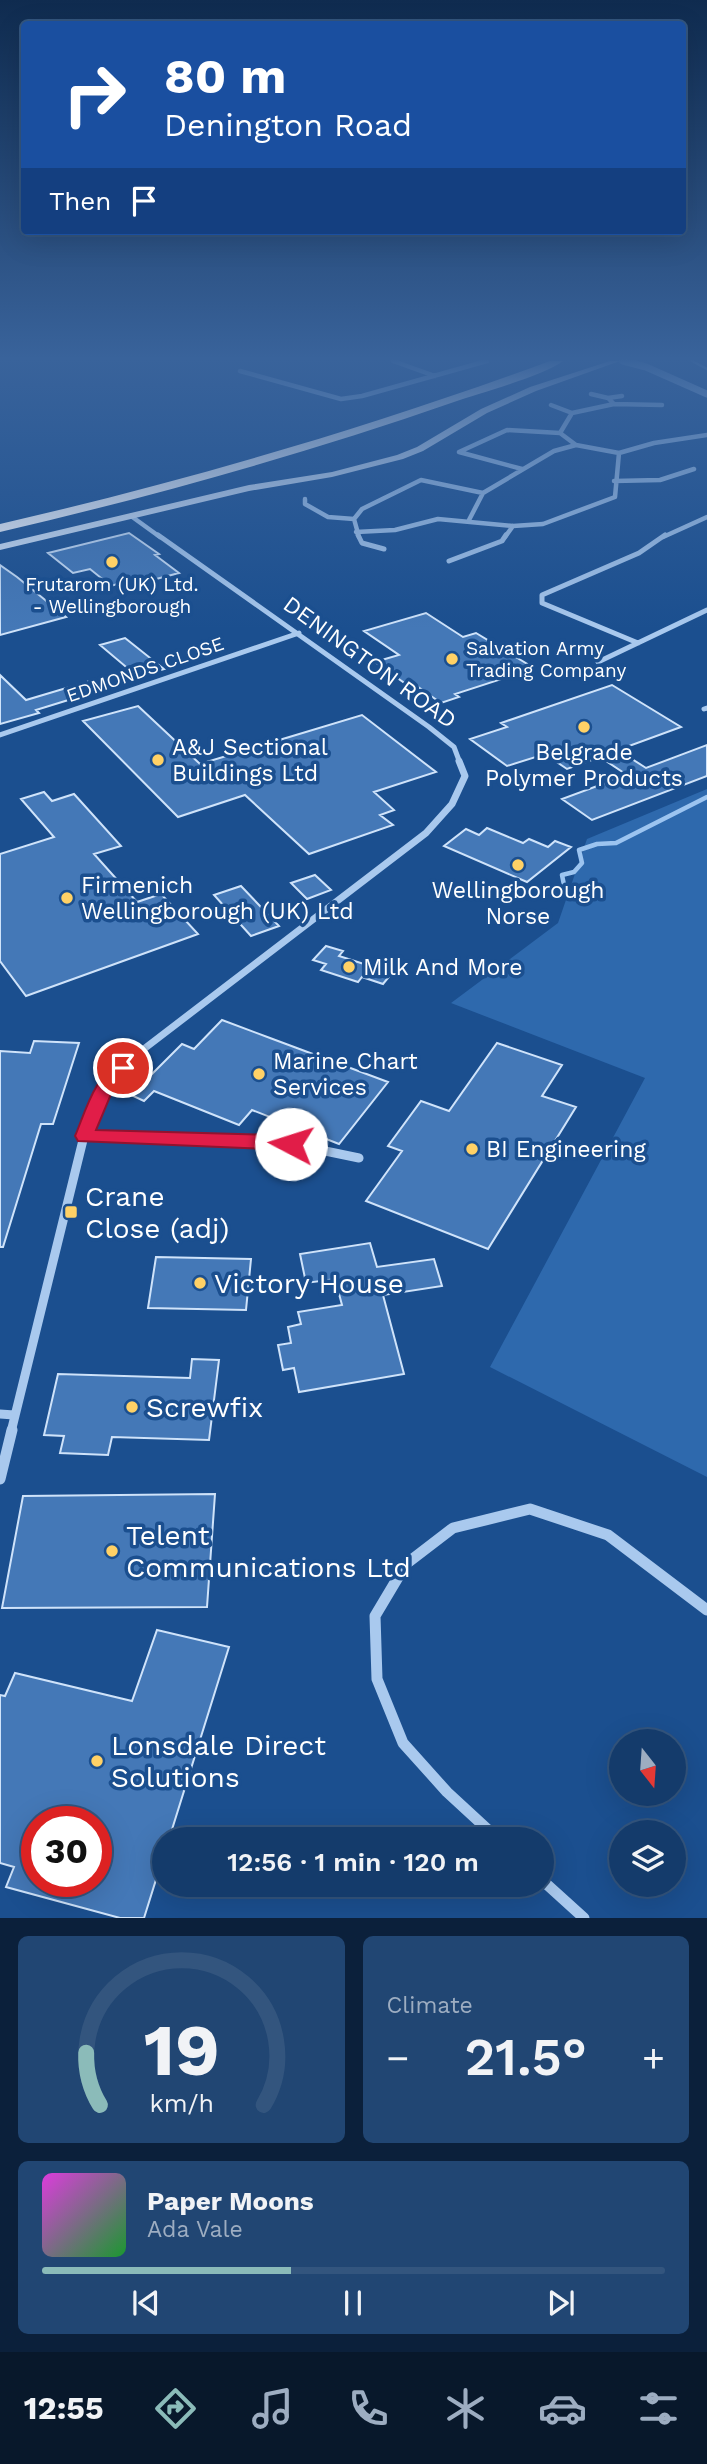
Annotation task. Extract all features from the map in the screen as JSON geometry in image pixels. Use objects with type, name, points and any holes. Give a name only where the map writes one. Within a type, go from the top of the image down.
[{"type":"highway","points":[[0,522],[202,472],[273,451]]},
{"type":"highway","points":[[0,534],[297,451]]},
{"type":"highway","points":[[0,516],[202,472]]},
{"type":"highway","points":[[0,528],[177,486]]},
{"type":"main road","points":[[0,547],[249,488],[332,474],[416,451]]},
{"type":"street","points":[[462,451],[459,452],[522,469]]},
{"type":"street","points":[[469,520],[483,493],[556,451]]},
{"type":"street","points":[[606,451],[619,453],[628,451]]},
{"type":"street","points":[[356,532],[395,530],[438,519],[513,526],[542,524],[615,497],[617,491],[614,473],[621,465],[619,453]]},
{"type":"street","points":[[614,481],[660,480],[694,469]]},
{"type":"street","points":[[384,549],[362,543],[356,532],[354,519],[362,509],[421,480],[483,493]]},
{"type":"street","points":[[305,499],[305,504],[317,515],[332,519],[354,519]]},
{"type":"street","name":"DENINGTON ROAD","points":[[0,1479],[84,1136],[107,1084],[139,1052],[426,833],[452,804],[464,776],[454,747],[299,633],[131,516]]},
{"type":"street","points":[[638,643],[541,603],[542,595],[639,553],[671,531],[707,517]]},
{"type":"street","points":[[449,561],[502,541],[513,526]]},
{"type":"street","points":[[598,662],[707,610]]},
{"type":"street","name":"EDMONDS CLOSE","points":[[0,734],[299,633]]},
{"type":"street","points":[[84,1136],[277,1141],[359,1158]]},
{"type":"street","points":[[0,1414],[14,1415]]},
{"type":"street","points":[[485,1827],[447,1792],[403,1744],[377,1679],[375,1616],[406,1564],[453,1528],[530,1509],[608,1535],[707,1609]]},
{"type":"street","points":[[554,1891],[584,1918]]},
{"type":"shaded area","points":[[707,789],[707,1477],[490,1367],[645,1078],[451,1003],[558,923],[587,839]]},
{"type":"building","name":"Frutarom (UK) Ltd. - Wellingborough","points":[[129,533],[159,554],[155,555],[179,573],[122,588],[117,584],[111,586],[90,569],[73,573],[48,553]]},
{"type":"building","points":[[0,565],[17,577],[66,617],[0,635]]},
{"type":"building","name":"Salvation Army Trading Company","points":[[426,613],[463,637],[476,633],[529,665],[515,670],[520,673],[455,694],[459,697],[441,703],[418,687],[413,689],[375,662],[399,655],[364,631]]},
{"type":"building","points":[[125,638],[164,669],[138,677],[100,645]]},
{"type":"building","points":[[0,675],[26,700],[93,680],[104,689],[0,724]]},
{"type":"building","points":[[612,685],[681,727],[618,750],[646,768],[707,745],[707,776],[592,820],[562,799],[627,775],[600,757],[567,769],[545,754],[507,766],[470,739],[507,727],[501,723]]},
{"type":"building","points":[[138,706],[200,764],[362,715],[436,772],[374,792],[394,810],[380,815],[393,825],[309,854],[245,795],[178,817],[83,721]]},
{"type":"building","name":"Firmenich Wellingborough (UK) Ltd","points":[[44,792],[52,801],[74,794],[121,846],[94,854],[137,902],[161,894],[198,934],[26,996],[0,961],[0,854],[54,837],[21,799]]},
{"type":"building","name":"Wellingborough Norse","points":[[487,828],[523,843],[529,839],[548,847],[555,841],[571,847],[527,882],[444,846],[466,829],[479,835]]},
{"type":"building","points":[[315,875],[331,890],[307,899],[291,883]]},
{"type":"building","points":[[241,886],[279,926],[251,936],[214,895]]},
{"type":"building","name":"Milk And More","points":[[326,946],[343,951],[339,956],[392,973],[383,984],[362,977],[358,982],[321,970],[326,964],[313,960]]},
{"type":"building","name":"Marine Chart Services","points":[[222,1020],[388,1082],[339,1144],[252,1110],[239,1125],[154,1091],[144,1101],[131,1095],[182,1044],[194,1049]]},
{"type":"building","points":[[34,1041],[79,1043],[53,1124],[41,1124],[3,1247],[0,1247],[0,1051],[30,1053]]},
{"type":"building","name":"BI Engineering","points":[[497,1043],[562,1065],[542,1096],[576,1107],[488,1249],[366,1201],[402,1151],[388,1146],[421,1101],[449,1111]]},
{"type":"building","points":[[370,1243],[377,1267],[434,1259],[442,1286],[383,1295],[404,1374],[299,1392],[294,1368],[283,1370],[278,1345],[291,1343],[288,1327],[301,1324],[298,1312],[342,1305],[335,1279],[306,1283],[300,1254]]},
{"type":"building","name":"Victory House","points":[[156,1257],[251,1259],[246,1310],[148,1308]]},
{"type":"building","name":"Screwfix","points":[[192,1359],[219,1360],[209,1440],[112,1437],[108,1455],[60,1453],[64,1436],[44,1435],[58,1374],[190,1378]]},
{"type":"building","name":"Telent Communications Ltd","points":[[215,1494],[207,1607],[2,1608],[23,1496]]},
{"type":"building","name":"Lonsdale Direct Solutions","points":[[157,1630],[229,1647],[173,1827],[152,1827],[152,1892],[144,1918],[120,1918],[43,1897],[112,1897],[112,1806],[21,1806],[21,1891],[6,1887],[14,1867],[0,1863],[0,1695],[5,1696],[15,1673],[132,1701]]},
{"type":"waterway","points":[[565,890],[562,875],[574,872],[582,863],[579,850],[597,844],[616,843],[707,797]]},
{"type":"place","name":"Frutarom (UK) Ltd. - Wellingborough","points":[[112,562]]},
{"type":"place","name":"Salvation Army Trading Company","points":[[452,659]]},
{"type":"place","name":"Belgrade Polymer Products","points":[[584,727]]},
{"type":"place","name":"A&J Sectional Buildings Ltd","points":[[158,760]]},
{"type":"place","name":"Wellingborough Norse","points":[[518,865]]},
{"type":"place","name":"Firmenich Wellingborough (UK) Ltd","points":[[67,898]]},
{"type":"place","name":"Milk And More","points":[[349,967]]},
{"type":"place","name":"Marine Chart Services","points":[[259,1074]]},
{"type":"place","name":"BI Engineering","points":[[472,1149]]},
{"type":"place","name":"Crane Close (adj)","points":[[71,1212]]},
{"type":"place","name":"Victory House","points":[[200,1283]]},
{"type":"place","name":"Screwfix","points":[[132,1407]]},
{"type":"place","name":"Telent Communications Ltd","points":[[112,1551]]},
{"type":"place","name":"Lonsdale Direct Solutions","points":[[97,1761]]},
{"type":"route","points":[[123,1068],[107,1084],[84,1136],[277,1141],[291,1144]]}]
